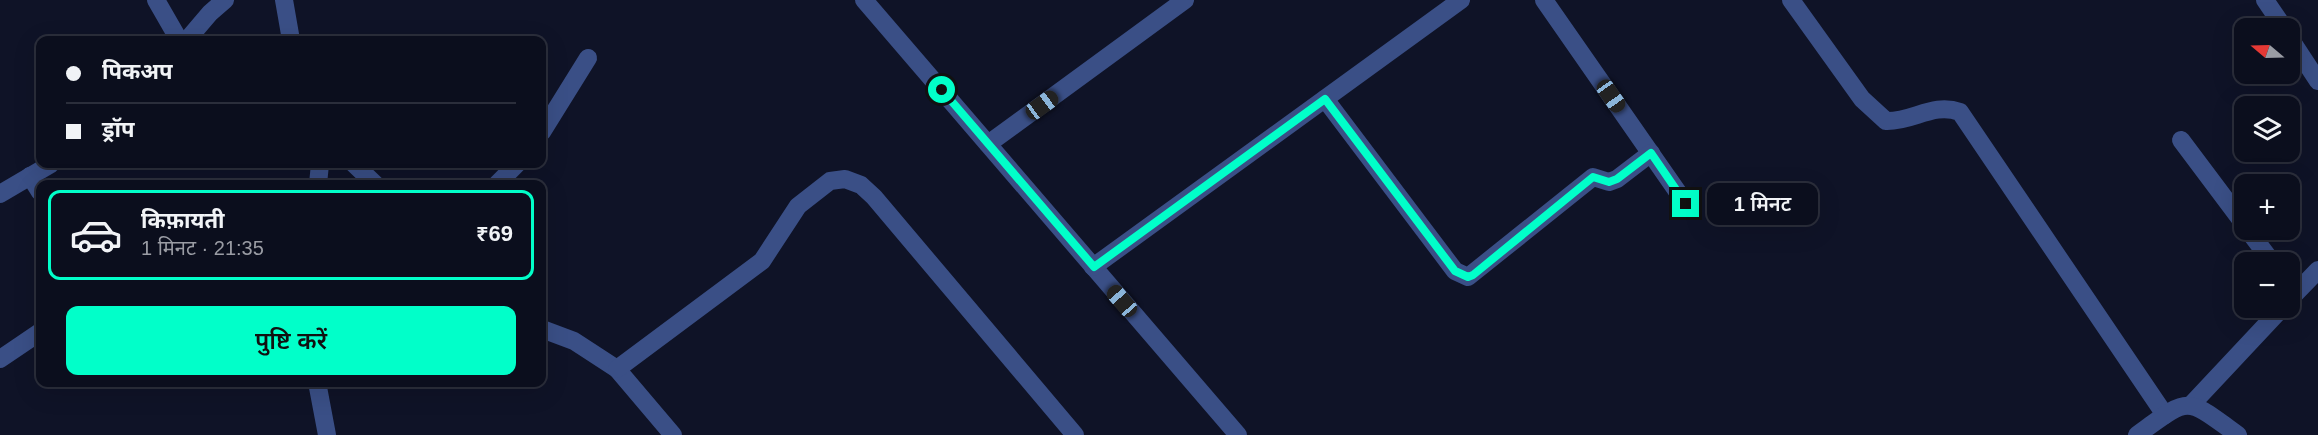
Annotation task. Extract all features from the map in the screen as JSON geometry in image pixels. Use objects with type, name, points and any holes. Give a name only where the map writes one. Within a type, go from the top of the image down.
[{"type":"street","points":[[156,0],[178,36]]},
{"type":"street","points":[[190,36],[210,13],[225,0]]},
{"type":"street","points":[[284,0],[290,36]]},
{"type":"street","points":[[864,0],[1238,435]]},
{"type":"street","points":[[988,144],[1185,0]]},
{"type":"street","points":[[1544,0],[1686,204]]},
{"type":"street","points":[[1791,0],[1862,99],[1886,121],[1899,122],[1947,107],[1960,112],[2165,415]]},
{"type":"street","points":[[2265,0],[2277,18]]},
{"type":"street","points":[[1094,267],[1457,1]]},
{"type":"street","points":[[2300,54],[2318,81]]},
{"type":"street","points":[[546,126],[588,58]]},
{"type":"street","points":[[1325,99],[1455,271],[1468,277],[1593,177],[1609,182],[1617,179],[1651,153]]},
{"type":"street","points":[[2181,140],[2234,211]]},
{"type":"street","points":[[0,194],[44,168]]},
{"type":"street","points":[[358,168],[371,180]]},
{"type":"street","points":[[501,180],[513,168]]},
{"type":"street","points":[[30,176],[36,186]]},
{"type":"street","points":[[617,369],[762,261],[798,206],[830,181],[845,179],[861,185],[874,197],[1075,435]]},
{"type":"street","points":[[2300,285],[2318,270]]},
{"type":"street","points":[[2191,405],[2273,318]]},
{"type":"street","points":[[546,330],[574,341],[617,369],[673,435]]},
{"type":"street","points":[[0,359],[36,335]]},
{"type":"street","points":[[317,387],[327,435]]},
{"type":"street","points":[[2137,435],[2176,406],[2191,405],[2199,407],[2238,435]]},
{"type":"route","points":[[942,90],[1094,267],[1325,99],[1455,271],[1464,276],[1473,275],[1593,177],[1609,182],[1617,179],[1651,153],[1686,204]]}]
